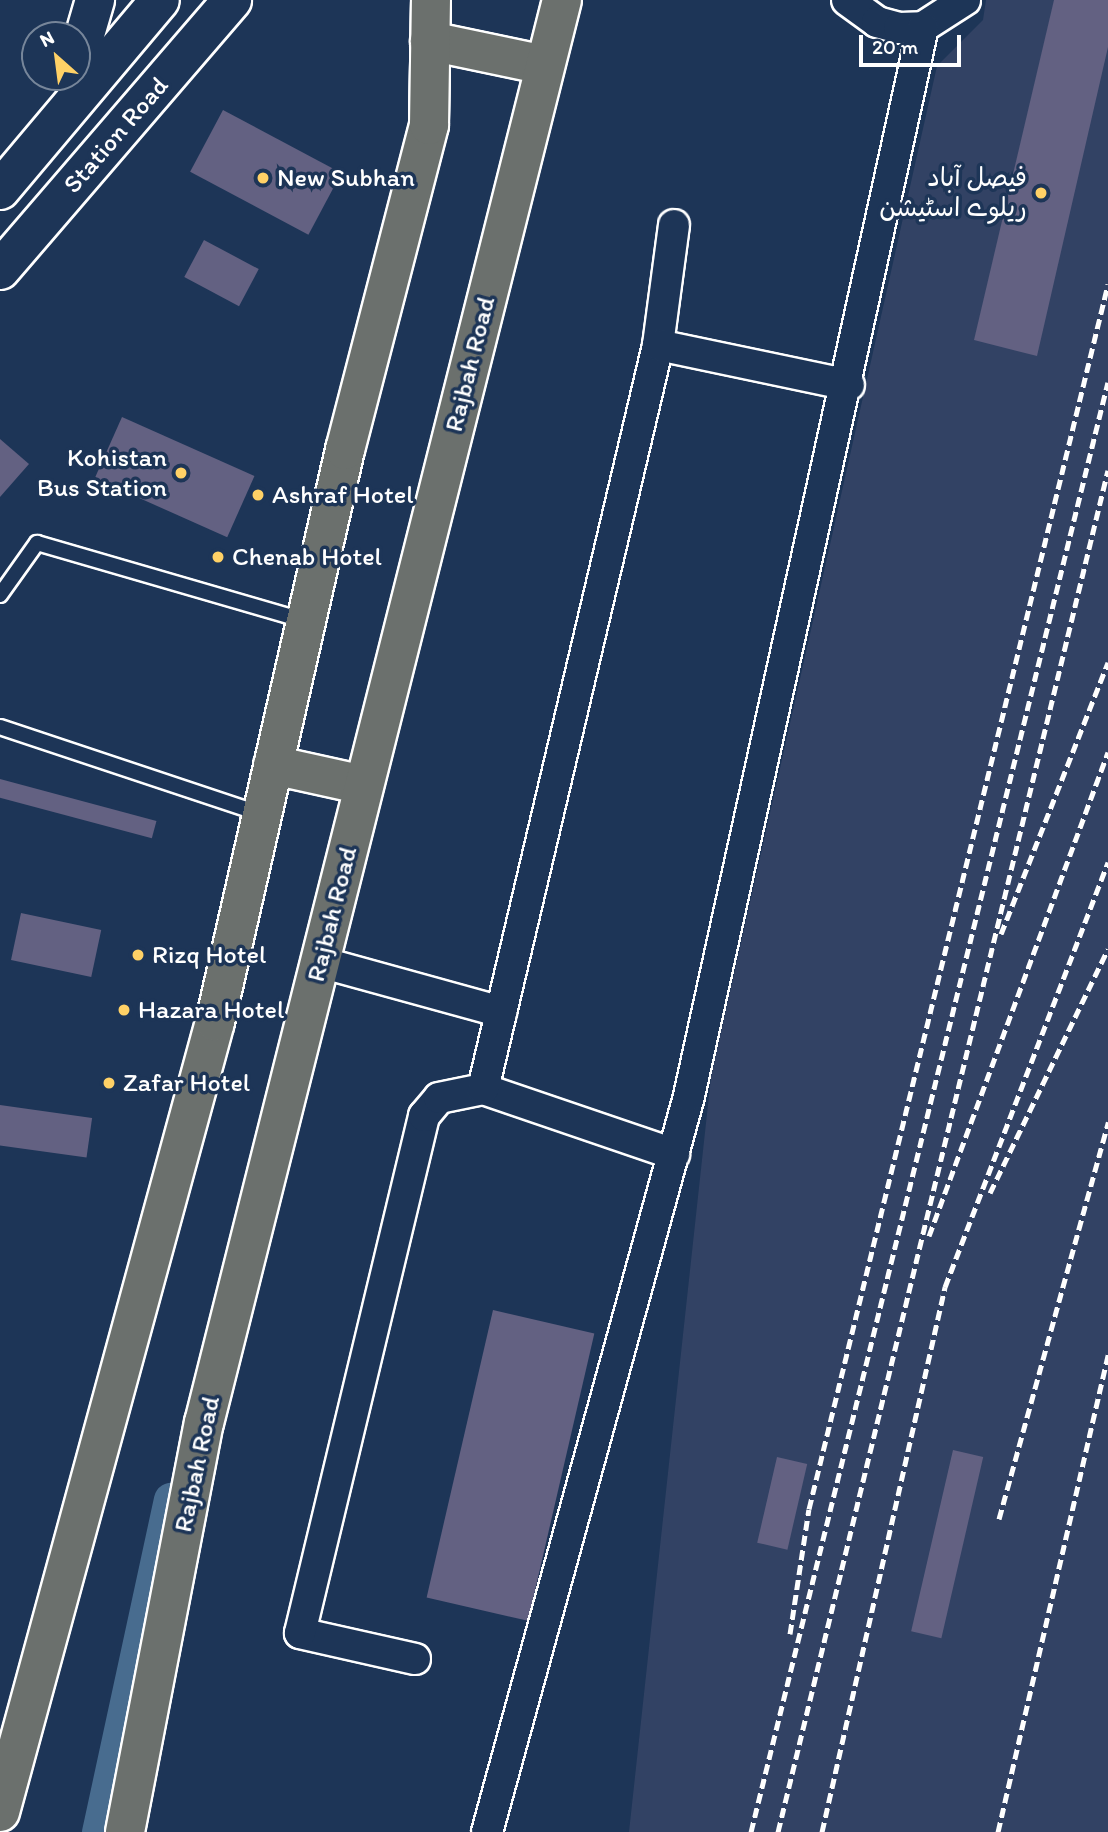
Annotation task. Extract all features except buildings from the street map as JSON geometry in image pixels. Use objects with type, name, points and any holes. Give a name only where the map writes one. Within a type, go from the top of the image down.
[{"type":"main road","points":[[89,21],[95,0]]},
{"type":"main road","name":"Station Road","points":[[0,190],[160,0]]},
{"type":"main road","name":"Station Road","points":[[0,270],[232,0]]},
{"type":"main road","points":[[0,1812],[215,1022],[306,621],[429,125],[431,0]]},
{"type":"main road","name":"Rajbah Road","points":[[125,1832],[204,1423],[562,0]]},
{"type":"main road","points":[[430,41],[545,65]]},
{"type":"main road","points":[[60,121],[69,91]]},
{"type":"main road","points":[[274,765],[364,785]]},
{"type":"street","points":[[847,0],[877,22],[923,27],[965,0]]},
{"type":"street","points":[[487,1832],[674,1154],[849,385],[923,27]]},
{"type":"street","points":[[483,1089],[658,345],[674,225]]},
{"type":"street","points":[[658,345],[849,385]]},
{"type":"street","points":[[320,962],[501,1012]]},
{"type":"street","points":[[415,1659],[300,1633],[424,1116],[439,1098],[483,1089],[674,1154]]},
{"type":"lane","points":[[0,595],[37,543],[306,621]]},
{"type":"lane","points":[[0,727],[262,814]]},
{"type":"shaded area","points":[[986,0],[1108,0],[1108,1832],[629,1832],[711,1077],[937,66],[983,20]]},
{"type":"waterway","points":[[99,1832],[171,1500]]},
{"type":"railway","points":[[790,1634],[809,1509],[1108,284]]},
{"type":"railway","points":[[751,1832],[1108,382]]},
{"type":"railway","points":[[778,1832],[1108,470]]},
{"type":"railway","points":[[1001,934],[1108,662]]},
{"type":"railway","points":[[929,1236],[1108,752]]},
{"type":"railway","points":[[822,1832],[945,1287],[1108,862]]},
{"type":"railway","points":[[990,1193],[1108,949]]},
{"type":"railway","points":[[999,1519],[1108,1122]]},
{"type":"railway","points":[[998,1832],[1108,1355]]},
{"type":"place","name":"New Subhan","points":[[263,178]]},
{"type":"place","name":"فیصل آباد ریلوے اسٹیشن","points":[[1041,193]]},
{"type":"place","name":"Kohistan Bus Station","points":[[181,473]]},
{"type":"place","name":"Ashraf Hotel","points":[[258,495]]},
{"type":"place","name":"Chenab Hotel","points":[[218,557]]},
{"type":"place","name":"Rizq Hotel","points":[[138,955]]},
{"type":"place","name":"Hazara Hotel","points":[[124,1010]]},
{"type":"place","name":"Zafar Hotel","points":[[109,1083]]}]
